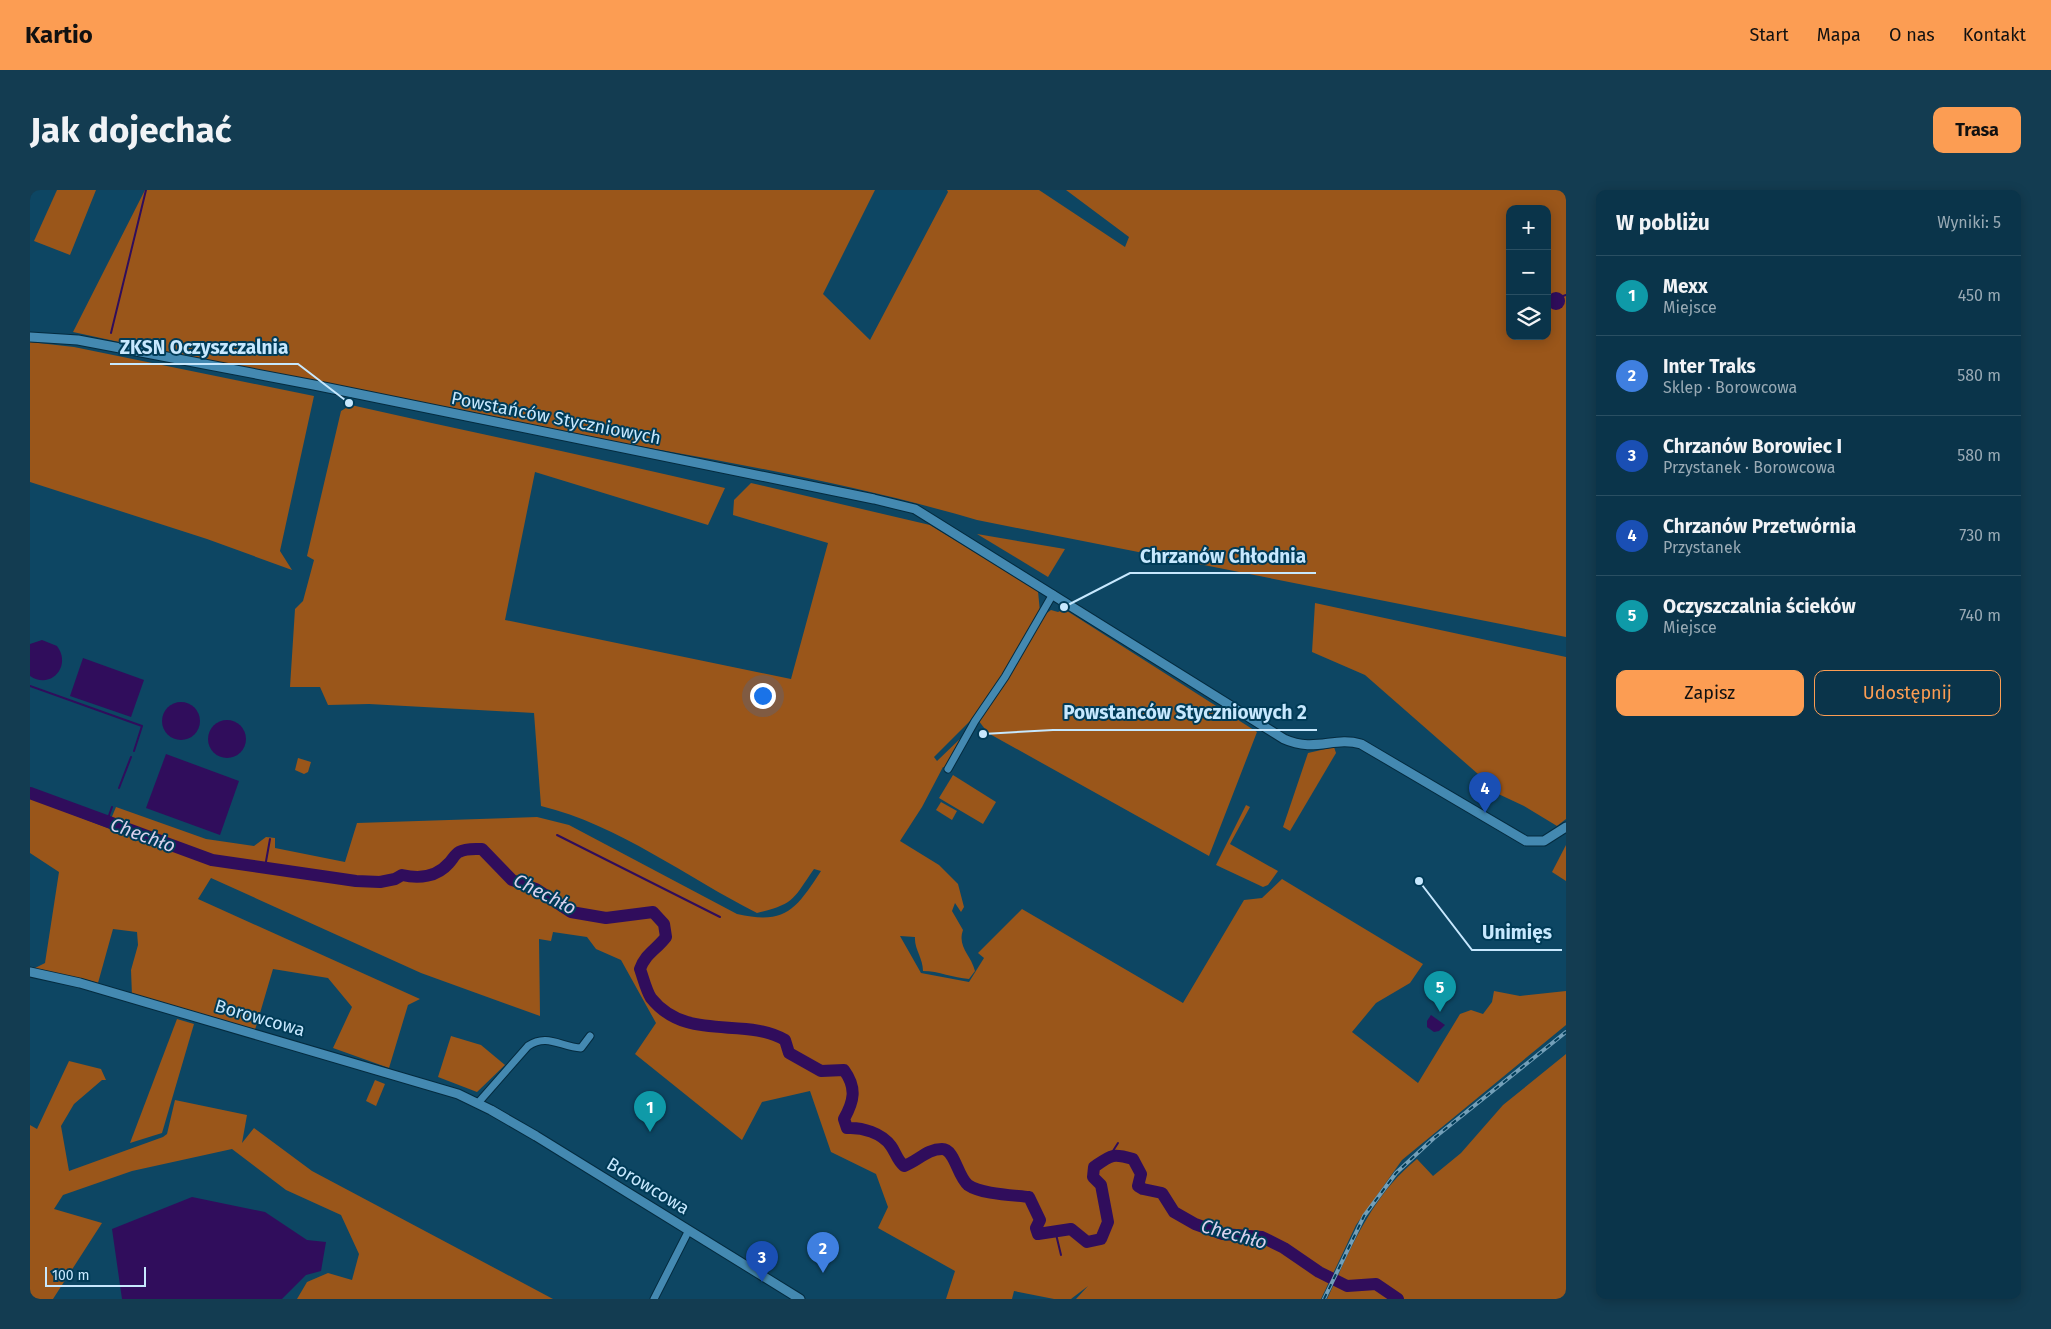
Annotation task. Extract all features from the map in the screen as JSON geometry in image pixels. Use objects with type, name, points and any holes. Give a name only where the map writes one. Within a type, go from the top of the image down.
[{"type":"street","name":"Powstańców Styczniowych","points":[[30,337],[78,340],[900,504],[928,515],[1289,741],[1307,746],[1352,741],[1361,744],[1526,841],[1544,841],[1566,826]]},
{"type":"street","points":[[948,769],[980,714],[1005,677],[1053,594]]},
{"type":"street","name":"Borowcowa","points":[[30,972],[80,983],[393,1073],[436,1086],[478,1103],[800,1299]]},
{"type":"street","points":[[478,1103],[528,1046],[535,1041],[548,1040],[571,1048],[581,1048],[590,1036]]},
{"type":"street","points":[[654,1299],[689,1230]]},
{"type":"shaded area","points":[[57,190],[96,190],[70,255],[34,241]]},
{"type":"shaded area","points":[[145,190],[875,190],[823,294],[870,340],[948,192],[947,190],[1039,190],[1125,247],[1129,237],[1066,190],[1566,190],[1566,637],[977,520],[874,493],[770,470],[503,421],[334,386],[320,381],[253,371],[73,332]]},
{"type":"shaded area","points":[[1556,292],[1565,301],[1562,307],[1556,310],[1551,308],[1551,294]]},
{"type":"shaded area","points":[[30,342],[74,347],[314,396],[280,551],[292,570],[207,539],[30,482]]},
{"type":"shaded area","points":[[351,405],[725,488],[708,525],[535,472],[505,620],[791,679],[828,543],[733,515],[734,500],[751,483],[930,525],[1038,591],[1040,612],[1044,615],[1051,610],[1058,612],[1064,609],[1257,732],[1209,856],[988,733],[975,716],[934,757],[937,761],[963,736],[946,768],[943,767],[922,807],[900,841],[939,865],[958,884],[964,907],[961,912],[955,903],[952,911],[963,930],[963,946],[975,971],[969,979],[923,971],[915,937],[900,936],[921,973],[969,982],[984,958],[978,953],[1022,909],[1183,1003],[1244,900],[1262,898],[1282,879],[1423,964],[1410,983],[1376,1003],[1352,1032],[1418,1083],[1460,1014],[1471,1010],[1483,1014],[1492,1002],[1494,991],[1520,996],[1566,991],[1566,1025],[1402,1160],[1356,1225],[1321,1299],[1076,1299],[1088,1286],[1071,1299],[1054,1299],[1014,1291],[1012,1299],[946,1299],[955,1271],[878,1228],[888,1207],[876,1174],[831,1152],[810,1091],[762,1102],[742,1140],[635,1054],[656,1023],[621,960],[596,949],[587,937],[553,932],[551,941],[539,939],[540,1016],[421,973],[211,878],[198,899],[420,999],[408,1005],[389,1068],[333,1048],[352,1007],[328,978],[273,969],[255,1030],[132,996],[131,970],[138,945],[137,932],[113,929],[98,983],[33,969],[45,963],[59,872],[30,853],[30,798],[166,848],[222,864],[250,869],[251,861],[212,857],[111,819],[116,807],[206,839],[254,846],[266,837],[275,838],[275,848],[345,862],[357,823],[537,817],[569,825],[737,914],[754,917],[779,915],[788,911],[804,895],[821,871],[814,869],[797,894],[786,903],[757,913],[625,839],[570,815],[541,806],[534,713],[369,704],[328,705],[320,687],[290,687],[295,609],[303,601],[314,560],[307,556],[341,411]]},
{"type":"shaded area","points":[[977,534],[1065,549],[1048,577]]},
{"type":"shaded area","points":[[1315,603],[1566,657],[1566,819],[1557,826],[1524,806],[1477,784],[1478,774],[1365,675],[1312,652]]},
{"type":"shaded area","points":[[42,640],[57,646],[62,661],[61,668],[52,678],[38,680],[30,676],[30,644]]},
{"type":"shaded area","points":[[83,658],[144,680],[131,717],[70,696]]},
{"type":"shaded area","points":[[181,702],[194,708],[200,721],[194,734],[181,740],[168,734],[162,721],[168,708]]},
{"type":"shaded area","points":[[227,720],[240,726],[246,739],[240,752],[227,758],[214,752],[208,739],[214,726]]},
{"type":"shaded area","points":[[1334,747],[1336,753],[1290,831],[1283,827],[1308,753]]},
{"type":"shaded area","points":[[166,754],[239,781],[220,835],[146,808]]},
{"type":"shaded area","points":[[298,758],[311,762],[308,772],[304,774],[295,770]]},
{"type":"shaded area","points":[[953,775],[996,802],[983,824],[939,798]]},
{"type":"shaded area","points":[[941,802],[957,811],[952,820],[936,810]]},
{"type":"shaded area","points":[[1246,805],[1250,807],[1230,844],[1278,871],[1268,885],[1263,887],[1216,865]]},
{"type":"shaded area","points":[[1566,845],[1566,881],[1552,872]]},
{"type":"shaded area","points":[[1431,1015],[1445,1025],[1439,1031],[1434,1032],[1427,1027],[1427,1021]]},
{"type":"shaded area","points":[[177,1019],[194,1024],[162,1133],[130,1143]]},
{"type":"shaded area","points":[[451,1036],[481,1045],[505,1065],[477,1092],[438,1077]]},
{"type":"shaded area","points":[[1566,1054],[1566,1299],[1404,1299],[1374,1287],[1400,1299],[1327,1299],[1364,1223],[1387,1189],[1401,1173],[1417,1159],[1433,1176],[1461,1153],[1503,1105]]},
{"type":"shaded area","points":[[69,1061],[101,1069],[106,1080],[102,1080],[74,1104],[61,1126],[69,1171],[163,1137],[167,1134],[175,1100],[247,1115],[242,1143],[254,1128],[312,1171],[553,1299],[297,1299],[307,1282],[328,1273],[352,1280],[359,1254],[341,1215],[286,1190],[232,1149],[132,1171],[63,1195],[54,1209],[102,1223],[53,1299],[30,1299],[30,1125],[37,1129]]},
{"type":"shaded area","points":[[375,1080],[385,1084],[376,1106],[366,1101]]},
{"type":"shaded area","points":[[192,1197],[265,1212],[307,1240],[326,1242],[321,1271],[306,1275],[282,1299],[122,1299],[112,1229]]},
{"type":"waterway","points":[[111,333],[146,190]]},
{"type":"waterway","points":[[30,686],[142,726],[134,751]]},
{"type":"waterway","points":[[119,788],[131,757]]},
{"type":"waterway","name":"Chechło","points":[[30,793],[212,860],[356,881],[380,882],[395,879],[402,875],[427,876],[444,868],[459,852],[467,849],[482,849],[512,880],[536,889],[571,912],[606,918],[653,912],[664,924],[666,937],[648,955],[640,969],[651,998],[665,1012],[681,1020],[698,1025],[769,1033],[785,1040],[789,1053],[821,1071],[844,1070],[851,1083],[853,1094],[844,1119],[847,1128],[865,1130],[877,1134],[887,1141],[904,1166],[932,1151],[946,1150],[950,1153],[961,1176],[968,1185],[989,1192],[1029,1197],[1040,1220],[1036,1228],[1038,1234],[1071,1229],[1087,1242],[1101,1239],[1108,1222],[1101,1185],[1093,1177],[1094,1167],[1112,1156],[1133,1159],[1141,1174],[1138,1186],[1162,1193],[1174,1212],[1195,1224],[1223,1234],[1262,1237],[1284,1248],[1319,1272],[1347,1286],[1376,1284],[1398,1299]]},
{"type":"waterway","points":[[107,821],[112,807]]},
{"type":"waterway","points":[[557,835],[720,917]]},
{"type":"waterway","points":[[265,867],[270,839]]},
{"type":"waterway","points":[[1111,1154],[1118,1143]]},
{"type":"waterway","points":[[1055,1230],[1061,1255]]},
{"type":"waterway","name":"Chechło","points":[[1378,1286],[1380,1282]]},
{"type":"railway","points":[[1324,1299],[1364,1216],[1396,1173],[1434,1138],[1566,1032]]},
{"type":"place","name":"ZKSN Oczyszczalnia","points":[[349,403]]},
{"type":"place","name":"Chrzanów Chłodnia","points":[[1064,607]]},
{"type":"place","name":"Powstanców Styczniowych 2","points":[[983,734]]},
{"type":"place","name":"Chrzanów Przetwórnia","points":[[1485,813]]},
{"type":"place","name":"Unimięs","points":[[1419,881]]},
{"type":"place","name":"Oczyszczalnia ścieków","points":[[1440,1012]]},
{"type":"place","name":"Mexx","points":[[650,1132]]},
{"type":"place","name":"Inter Traks","points":[[823,1273]]},
{"type":"place","name":"Chrzanów Borowiec I","points":[[762,1282]]}]
